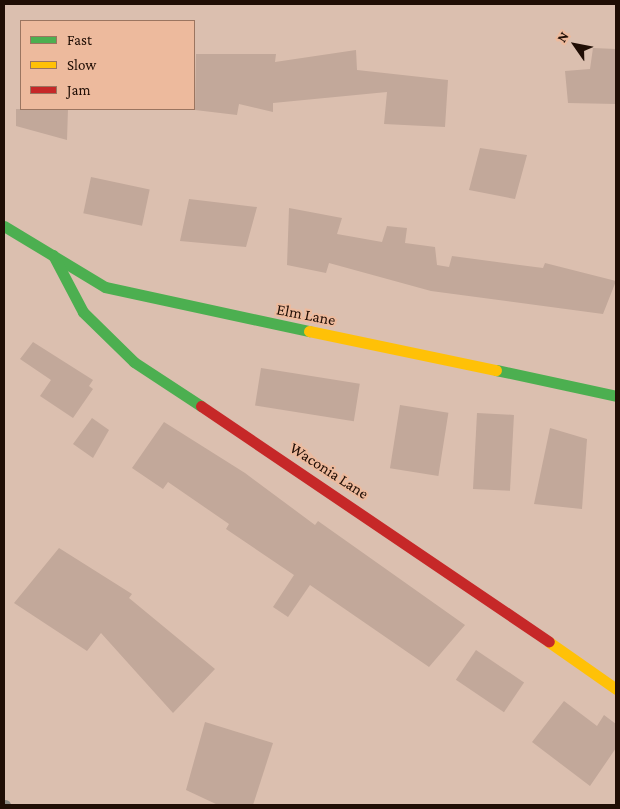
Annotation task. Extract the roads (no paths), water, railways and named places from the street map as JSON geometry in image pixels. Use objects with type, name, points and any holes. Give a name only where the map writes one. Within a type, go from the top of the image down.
[{"type":"street","name":"Elm Lane","points":[[4,226],[92,281],[141,297],[616,396]]},
{"type":"street","name":"Waconia Lane","points":[[53,255],[83,312],[134,362],[354,506],[616,689]]}]
